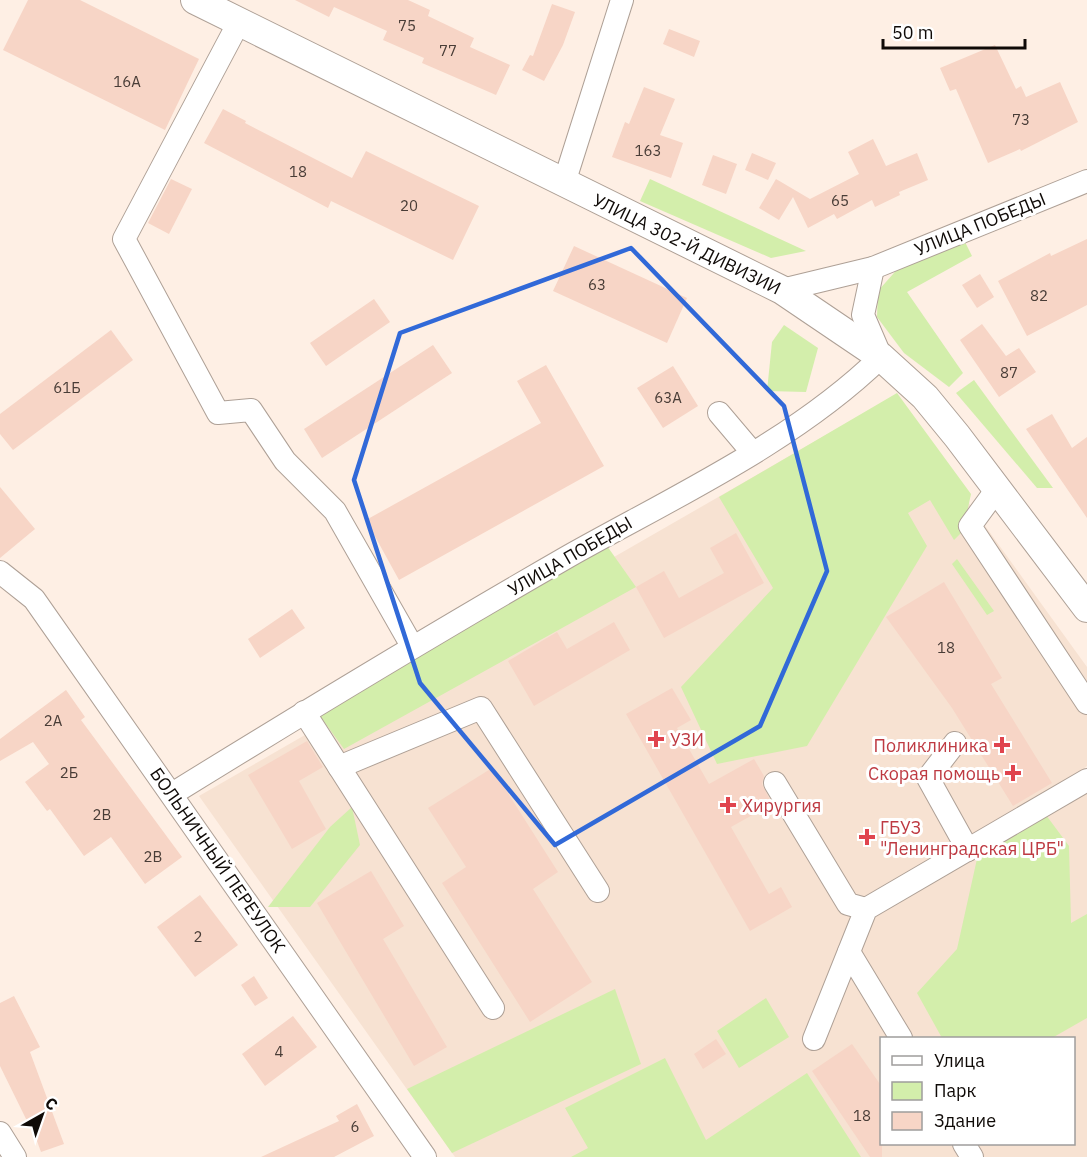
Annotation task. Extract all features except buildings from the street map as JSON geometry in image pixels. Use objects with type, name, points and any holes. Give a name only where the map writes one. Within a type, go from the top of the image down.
[{"type":"main road","name":"УЛИЦА 302-Й ДИВИЗИИ","points":[[195,0],[782,290],[881,357],[925,397],[1087,608]]},
{"type":"street","points":[[564,183],[622,0]]},
{"type":"street","points":[[239,22],[124,239],[218,413],[251,410],[285,461],[335,511],[412,646]]},
{"type":"street","name":"УЛИЦА ПОБЕДЫ","points":[[782,290],[873,268],[1087,181]]},
{"type":"street","points":[[873,268],[863,315],[881,357]]},
{"type":"street","name":"УЛИЦА ПОБЕДЫ","points":[[172,794],[412,646],[789,431],[854,383],[881,357]]},
{"type":"street","points":[[719,413],[752,452]]},
{"type":"street","points":[[997,489],[970,526],[1087,703]]},
{"type":"street","name":"БОЛЬНИЧНЫЙ ПЕРЕУЛОК","points":[[0,572],[34,599],[425,1157]]},
{"type":"street","points":[[339,767],[482,708],[598,891]]},
{"type":"street","points":[[304,712],[493,1008]]},
{"type":"street","points":[[956,743],[928,778],[968,850]]},
{"type":"street","points":[[814,1039],[866,909],[1087,780]]},
{"type":"street","points":[[775,783],[848,904],[866,909]]},
{"type":"street","points":[[849,952],[900,1037]]},
{"type":"street","points":[[0,1133],[15,1157]]},
{"type":"highlighted area","points":[[631,248],[784,406],[827,571],[760,726],[555,845],[420,683],[354,480],[400,333]]},
{"type":"shaded area","points":[[892,397],[1087,667],[1087,766],[1079,772],[1087,783],[1087,1157],[455,1157],[199,796]]},
{"type":"green space","points":[[650,179],[806,251],[771,258],[640,201]]},
{"type":"green space","points":[[963,238],[972,256],[907,292],[963,373],[949,387],[904,353],[877,317],[878,291],[901,265]]},
{"type":"green space","points":[[784,325],[818,348],[806,392],[767,391],[772,342]]},
{"type":"green space","points":[[974,380],[1053,488],[1037,488],[956,393]]},
{"type":"green space","points":[[897,393],[971,494],[963,531],[954,540],[930,500],[908,513],[927,546],[807,746],[717,764],[681,687],[773,588],[719,497]]},
{"type":"green space","points":[[600,536],[636,587],[344,749],[317,712]]},
{"type":"green space","points":[[957,559],[994,611],[987,615],[952,564]]},
{"type":"green space","points":[[352,807],[360,845],[310,907],[268,907],[330,827]]},
{"type":"green space","points":[[1046,815],[1069,846],[1071,923],[1087,914],[1087,1018],[1054,1037],[941,1037],[917,993],[957,949],[977,859]]},
{"type":"green space","points":[[615,989],[641,1064],[452,1153],[407,1089]]},
{"type":"green space","points":[[766,998],[789,1037],[739,1068],[717,1031]]},
{"type":"green space","points":[[665,1058],[706,1140],[807,1073],[861,1157],[571,1157],[588,1148],[565,1108]]},
{"type":"place","name":"УЗИ","points":[[656,739]]},
{"type":"place","name":"Поликлиника","points":[[1002,745]]},
{"type":"place","name":"Скорая помощь","points":[[1013,773]]},
{"type":"place","name":"Хирургия","points":[[728,805]]},
{"type":"place","name":"ГБУЗ \"Ленинградская ЦРБ\"","points":[[867,837]]}]
